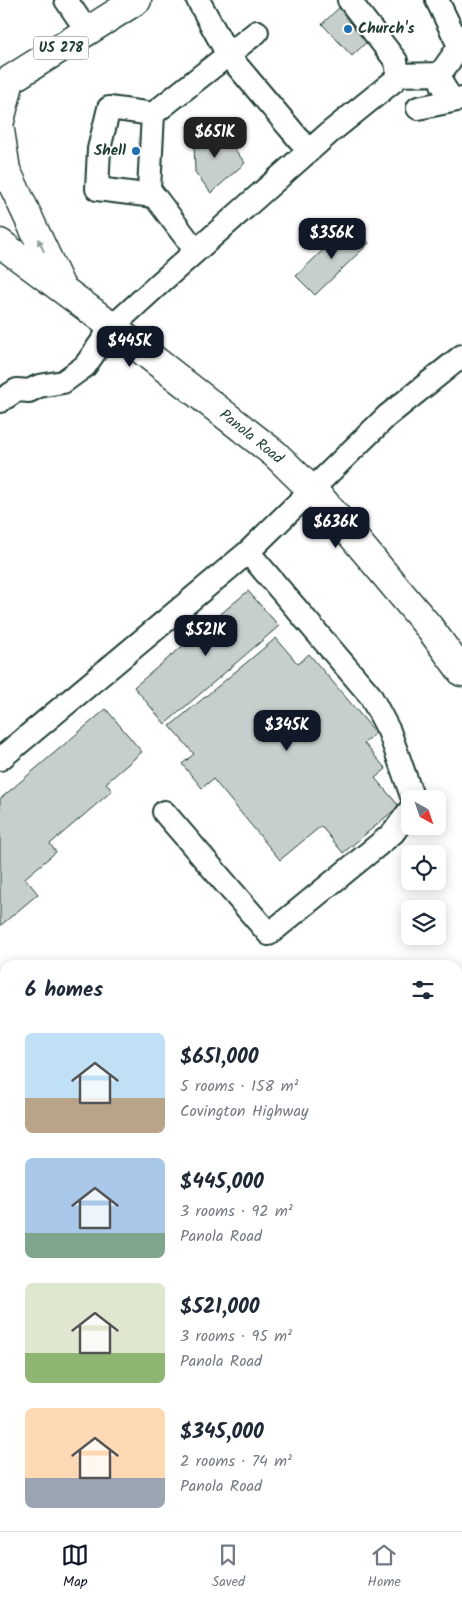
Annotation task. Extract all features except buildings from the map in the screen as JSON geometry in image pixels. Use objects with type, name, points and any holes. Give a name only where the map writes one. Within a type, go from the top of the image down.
[{"type":"main road","name":"US 278","points":[[5,83],[137,0]]},
{"type":"main road","points":[[0,121],[5,83]]},
{"type":"main road","points":[[0,130],[6,170],[62,289]]},
{"type":"main road","name":"Panola Road","points":[[0,243],[112,327],[275,454],[312,490],[460,665]]},
{"type":"street","points":[[66,0],[87,31]]},
{"type":"street","points":[[198,0],[228,55],[309,151]]},
{"type":"street","points":[[349,0],[396,61],[398,75]]},
{"type":"street","points":[[0,401],[17,390],[29,391],[39,386],[63,382],[85,366],[112,327],[309,151],[398,75],[440,74],[461,49],[437,0]]},
{"type":"street","points":[[154,196],[97,189],[99,149],[109,108],[154,114],[257,32]]},
{"type":"street","points":[[440,74],[442,84],[458,100]]},
{"type":"street","points":[[418,108],[458,100]]},
{"type":"street","points":[[154,114],[150,189],[196,251]]},
{"type":"street","points":[[0,759],[248,552],[387,416],[462,356]]},
{"type":"street","points":[[248,552],[370,695],[389,731],[410,790]]},
{"type":"street","points":[[164,812],[269,934],[393,833],[401,822]]},
{"type":"place","name":"Church's","points":[[348,29]]},
{"type":"place","name":"Shell","points":[[136,151]]}]
